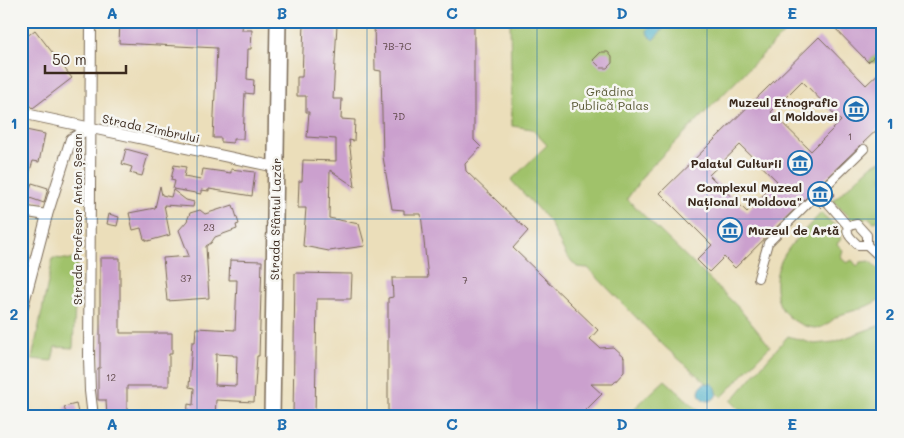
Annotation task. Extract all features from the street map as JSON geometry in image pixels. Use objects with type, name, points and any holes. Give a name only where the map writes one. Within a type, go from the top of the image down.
[{"type":"main road","name":"Strada Sfântul Lazăr","points":[[272,417],[278,21]]},
{"type":"street","name":"Strada Profesor Anton Șesan","points":[[91,21],[89,358],[93,417]]},
{"type":"street","name":"Strada Zimbrului","points":[[21,113],[276,167]]},
{"type":"street","points":[[21,314],[47,215],[71,139],[90,128]]},
{"type":"street","points":[[826,186],[864,149]]},
{"type":"street","points":[[758,278],[768,243],[812,199]]},
{"type":"street","points":[[827,202],[848,226],[848,234],[858,245],[867,245],[883,260]]},
{"type":"street","points":[[21,211],[47,215]]},
{"type":"street","points":[[848,226],[857,224],[867,234],[867,245]]},
{"type":"green space","name":"Grădina Publică Palas","points":[[510,21],[796,21],[646,172],[627,199],[737,306],[770,346],[722,397],[664,346],[588,268],[577,267],[566,255],[549,221],[511,180],[547,145],[532,129],[512,126]]},
{"type":"green space","points":[[882,49],[883,63],[868,62]]},
{"type":"green space","points":[[883,160],[883,222],[881,220],[874,222],[868,217],[864,221],[860,218],[856,223],[833,201],[872,165]]},
{"type":"green space","points":[[821,213],[842,232],[839,236],[841,239],[837,244],[843,250],[841,256],[843,260],[847,263],[852,260],[857,266],[861,262],[870,261],[883,274],[883,298],[865,307],[840,315],[827,325],[817,328],[800,324],[784,311],[777,296],[776,277],[779,266],[790,247]]},
{"type":"green space","points":[[53,258],[77,260],[73,348],[55,347],[52,361],[32,359]]},
{"type":"green space","points":[[883,324],[883,417],[776,417],[772,413],[769,417],[747,417],[731,401],[788,336],[814,344],[834,342]]},
{"type":"green space","points":[[665,380],[706,417],[625,417]]},
{"type":"water","points":[[655,22],[664,28],[653,40],[647,31],[651,24]]},
{"type":"water","points":[[708,383],[714,386],[717,392],[714,398],[708,401],[702,398],[699,392],[702,386]]},
{"type":"building","points":[[120,21],[243,21],[242,30],[252,30],[251,49],[248,49],[247,79],[254,80],[253,94],[245,93],[243,139],[233,139],[233,143],[221,142],[221,138],[213,138],[217,48],[119,43]]},
{"type":"building","points":[[374,21],[474,21],[474,140],[481,147],[465,164],[466,171],[528,231],[513,248],[598,330],[590,339],[600,348],[613,347],[624,357],[624,372],[613,384],[591,384],[602,394],[579,417],[388,417],[388,298],[393,297],[392,278],[428,278],[421,214],[404,214],[404,210],[392,209],[383,157],[381,71],[375,70]]},
{"type":"building","points":[[828,21],[883,21],[883,48],[868,62]]},
{"type":"building","points":[[304,23],[337,24],[333,99],[342,99],[341,119],[355,120],[354,141],[349,140],[355,187],[330,170],[329,218],[359,224],[365,246],[329,251],[303,246],[306,208],[298,208],[299,181],[302,181],[303,160],[336,161],[336,139],[307,137],[309,112],[306,112],[306,96],[297,96],[297,77],[302,77]]},
{"type":"building","points":[[35,30],[72,78],[33,108],[21,95],[21,41]]},
{"type":"building","name":"Palatul Culturii","points":[[819,37],[866,85],[883,69],[883,124],[822,182],[820,187],[822,190],[827,192],[830,190],[835,194],[831,198],[826,196],[823,198],[821,203],[823,206],[821,208],[816,203],[818,200],[816,195],[810,194],[735,268],[724,257],[709,272],[697,260],[712,245],[660,193]],"holes":[[[802,81],[841,121],[811,151],[771,112]],[[740,145],[777,181],[747,212],[709,175]]]},
{"type":"building","points":[[601,52],[608,52],[612,57],[612,63],[607,68],[601,68],[593,60]]},
{"type":"building","points":[[21,129],[45,134],[39,162],[33,161],[28,177],[21,175]]},
{"type":"building","points":[[126,149],[148,155],[142,176],[130,173],[132,167],[122,164]]},
{"type":"building","points":[[174,165],[186,167],[184,177],[201,180],[203,169],[231,173],[231,169],[255,172],[252,196],[209,189],[209,191],[201,190],[201,194],[173,189],[175,181],[171,180]]},
{"type":"building","points":[[32,183],[48,188],[44,203],[27,197]]},
{"type":"building","points":[[160,186],[162,195],[171,197],[173,190],[186,200],[194,202],[193,207],[164,205],[170,235],[148,241],[144,239],[141,228],[133,230],[129,213],[155,208]]},
{"type":"building","points":[[233,205],[239,224],[236,225],[237,229],[215,237],[206,246],[209,298],[167,301],[163,258],[189,256],[179,230],[187,221],[190,213],[200,210],[205,214]]},
{"type":"building","points":[[109,214],[119,217],[117,226],[107,224]]},
{"type":"building","points":[[100,258],[120,258],[120,333],[172,333],[172,354],[169,354],[169,386],[127,386],[127,417],[107,417],[106,400],[98,400],[98,368],[100,368]]},
{"type":"building","points":[[230,260],[262,261],[259,356],[257,356],[254,402],[216,400],[215,417],[187,417],[188,404],[193,405],[194,388],[189,387],[192,342],[195,342],[196,328],[235,330],[237,280],[229,280]],"holes":[[[216,354],[237,356],[236,386],[215,385]]]},
{"type":"building","points":[[295,273],[352,274],[351,299],[317,299],[315,417],[293,417]]},
{"type":"building","points":[[76,404],[79,417],[67,417],[64,407]]},
{"type":"tunnel","points":[[812,199],[826,186]]},
{"type":"place","name":"Muzeul Etnografic al Moldovei","points":[[856,109]]},
{"type":"place","name":"Palatul Culturii","points":[[800,163]]},
{"type":"place","name":"Complexul Muzeal Național \"Moldova\"","points":[[820,194]]},
{"type":"place","name":"Muzeul de Artă","points":[[730,230]]}]
